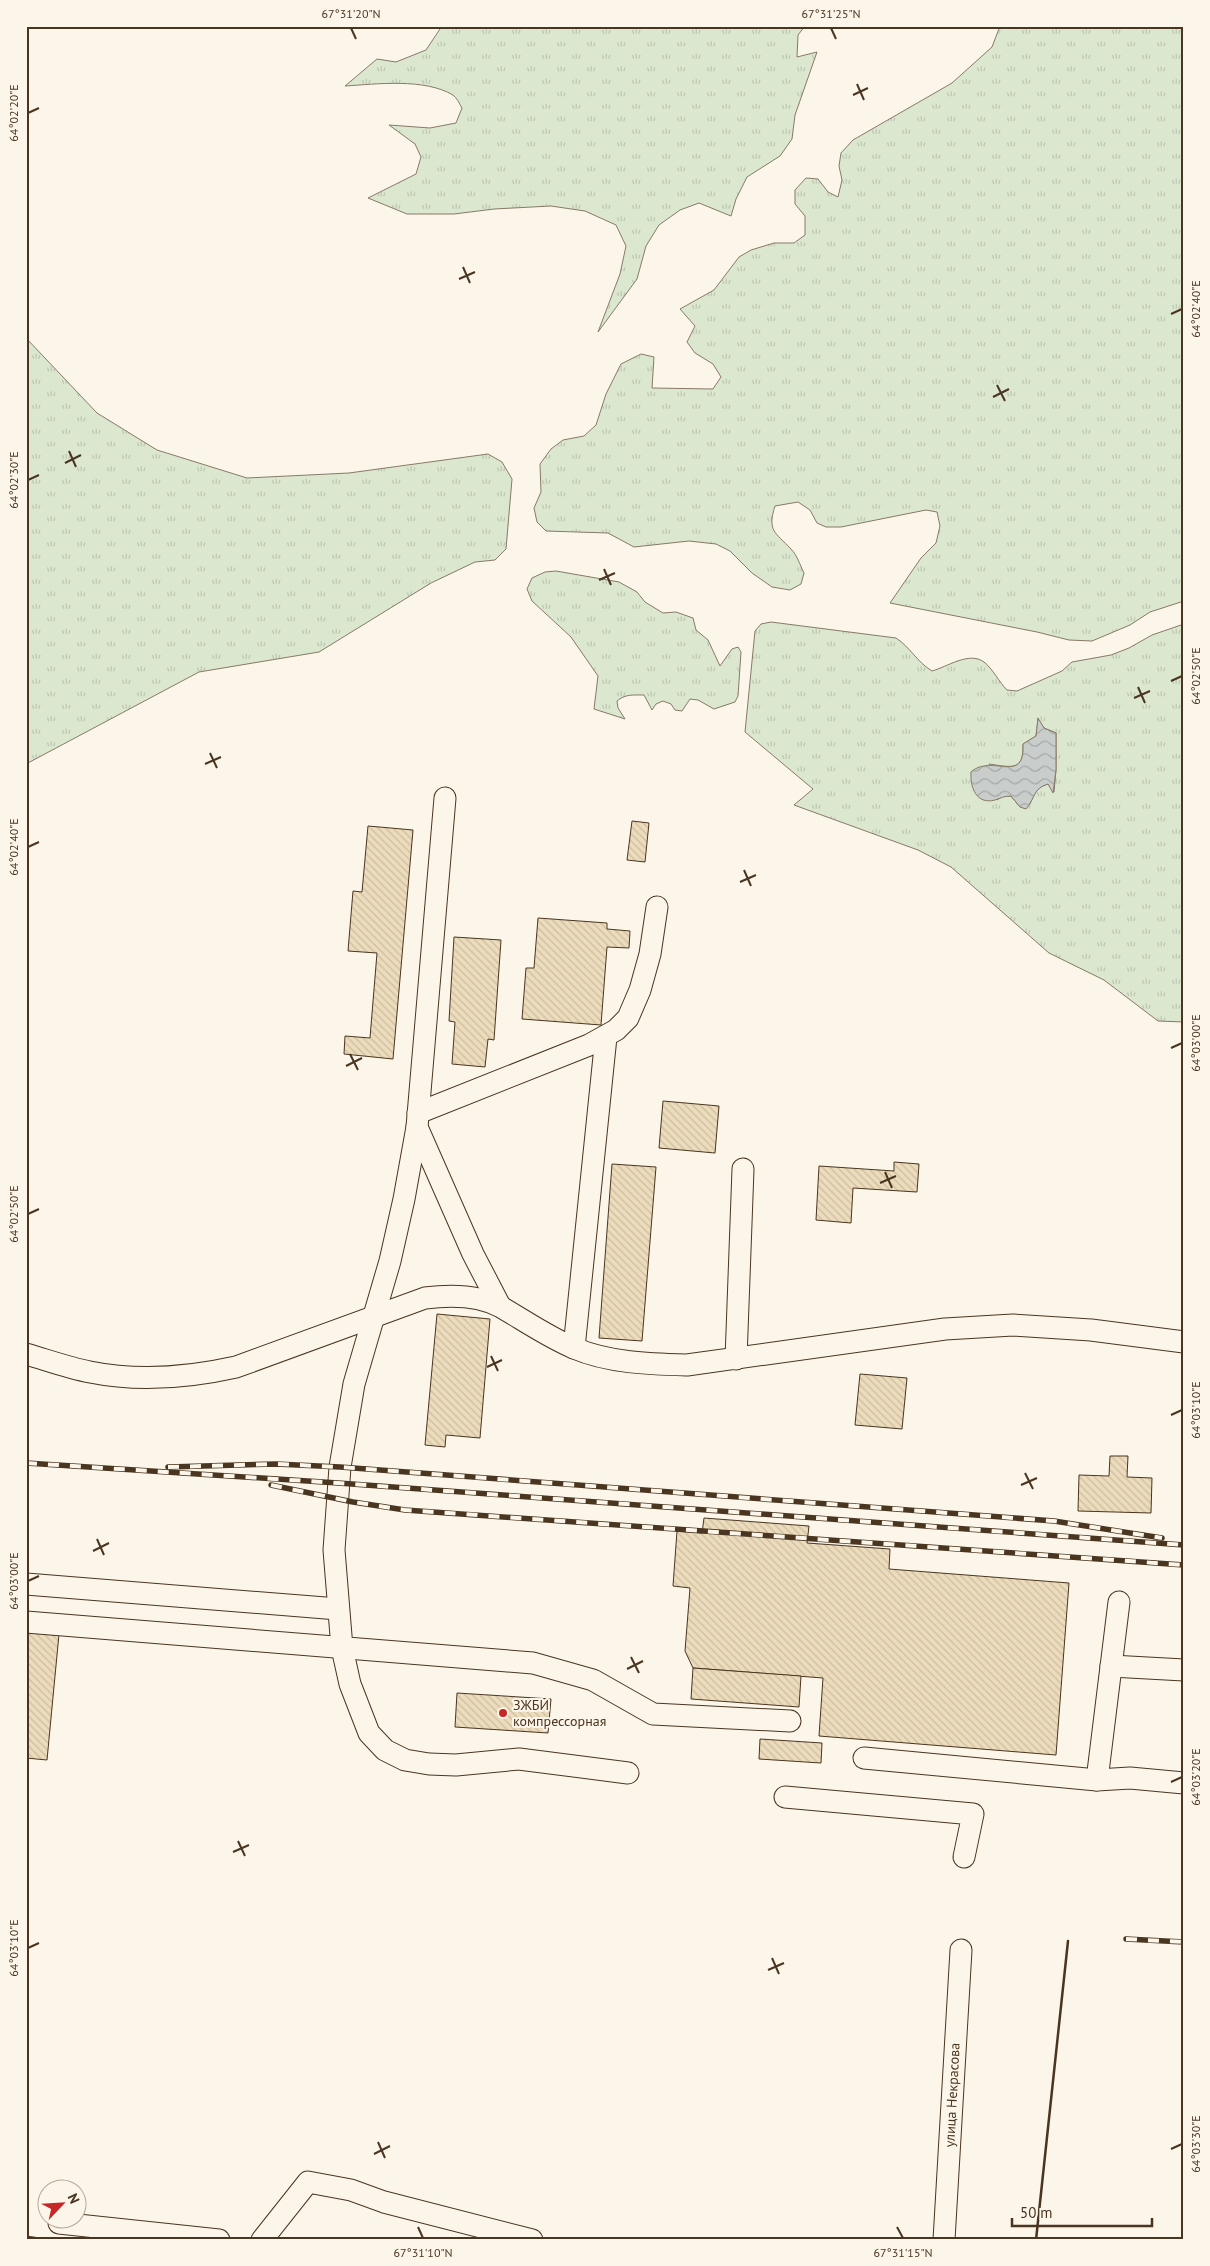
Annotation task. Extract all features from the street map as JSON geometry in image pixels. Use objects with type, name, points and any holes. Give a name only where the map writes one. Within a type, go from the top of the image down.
[{"type":"street","points":[[445,798],[417,1120],[404,1199],[390,1261],[354,1384],[340,1467],[334,1550],[342,1648],[350,1684],[369,1733],[385,1750],[405,1760],[429,1764],[456,1765],[518,1760],[628,1773]]},
{"type":"street","points":[[417,1120],[606,1037],[616,1030],[628,1018],[640,990],[650,954],[657,907]]},
{"type":"street","points":[[574,1348],[606,1037]]},
{"type":"street","points":[[417,1120],[448,1201],[500,1306]]},
{"type":"street","points":[[736,1359],[743,1169]]},
{"type":"street","points":[[26,1354],[91,1372],[136,1378],[180,1377],[236,1367],[426,1298],[447,1295],[484,1301],[500,1306],[517,1319],[574,1348],[596,1356],[656,1364],[687,1365],[945,1330],[1013,1325],[1054,1326],[1184,1342]]},
{"type":"street","points":[[26,1584],[338,1609]]},
{"type":"street","points":[[1097,1780],[1119,1602]]},
{"type":"street","points":[[26,1622],[533,1663],[592,1680],[653,1714],[790,1721]]},
{"type":"street","points":[[1111,1666],[1184,1670]]},
{"type":"street","points":[[864,1758],[1097,1780],[1130,1778],[1184,1783]]},
{"type":"street","points":[[785,1797],[973,1814],[964,1857]]},
{"type":"street","name":"улица Некрасова","points":[[944,2240],[961,1950]]},
{"type":"street","points":[[262,2240],[308,2182],[351,2190],[384,2202],[527,2239]]},
{"type":"street","points":[[88,2226],[219,2240]]},
{"type":"green space","points":[[442,26],[805,26],[798,35],[797,57],[817,52],[795,115],[792,139],[780,156],[747,177],[736,199],[731,216],[699,203],[680,210],[659,225],[646,246],[637,279],[598,332],[620,274],[626,246],[616,225],[585,211],[551,206],[494,209],[454,214],[407,214],[368,198],[416,174],[421,157],[415,144],[389,125],[430,128],[456,123],[462,108],[453,95],[428,86],[386,83],[345,86],[377,59],[396,62],[426,50]]},
{"type":"green space","points":[[1000,26],[1184,26],[1184,601],[1150,612],[1130,625],[1092,641],[1069,640],[890,603],[921,558],[936,543],[940,526],[937,512],[926,510],[841,527],[826,527],[817,523],[810,510],[798,502],[775,506],[772,526],[777,535],[793,551],[804,573],[801,584],[790,590],[772,587],[752,573],[730,551],[716,544],[689,541],[634,547],[608,533],[546,531],[537,522],[534,508],[541,492],[540,464],[551,449],[563,440],[584,436],[596,425],[606,394],[621,364],[641,354],[654,357],[652,388],[713,389],[721,377],[713,364],[695,353],[687,342],[695,326],[680,309],[714,290],[739,257],[751,250],[774,243],[794,243],[805,235],[805,216],[795,204],[795,190],[806,178],[818,179],[828,192],[838,197],[842,180],[839,166],[841,153],[853,140],[952,83],[992,47]]},
{"type":"green space","points":[[26,338],[97,413],[157,450],[247,478],[349,473],[488,454],[502,462],[512,479],[506,549],[495,560],[475,562],[431,583],[319,652],[199,672],[26,764]]},
{"type":"green space","points":[[556,571],[619,582],[637,592],[645,602],[663,613],[676,612],[693,618],[696,630],[708,640],[720,666],[732,649],[738,647],[741,652],[738,696],[735,702],[714,709],[698,700],[690,699],[682,711],[675,710],[671,704],[663,701],[656,704],[652,710],[644,695],[633,695],[623,697],[617,701],[618,708],[625,719],[594,709],[598,676],[571,637],[532,601],[527,589],[532,578],[545,572]]},
{"type":"green space","points":[[771,622],[896,638],[932,671],[965,659],[978,659],[987,665],[1007,690],[1017,691],[1062,671],[1072,662],[1111,655],[1129,648],[1152,635],[1184,624],[1184,1022],[1158,1021],[1104,980],[1049,953],[951,867],[918,850],[794,805],[813,789],[745,732],[755,631],[761,624]],"holes":[[[1038,719],[1044,728],[1056,733],[1054,792],[1048,784],[1044,785],[1036,791],[1030,804],[1020,807],[1011,796],[1003,796],[997,800],[989,764],[1015,766],[1021,759],[1023,744],[1036,736]]]},
{"type":"water","points":[[1038,718],[1044,728],[1056,733],[1056,770],[1053,793],[1048,784],[1043,786],[1037,791],[1026,809],[1020,807],[1011,796],[988,801],[983,800],[973,789],[971,772],[979,767],[1006,767],[1019,763],[1023,744],[1036,736]]},
{"type":"building","points":[[632,821],[649,823],[645,862],[627,860]]},
{"type":"building","points":[[368,826],[413,830],[393,1059],[344,1054],[345,1036],[370,1038],[377,953],[348,951],[353,891],[362,892]]},
{"type":"building","points":[[538,918],[607,923],[607,929],[630,931],[629,948],[607,947],[601,1025],[522,1019],[526,968],[534,968]]},
{"type":"building","points":[[454,937],[501,940],[494,1040],[488,1039],[485,1067],[452,1064],[455,1022],[449,1021]]},
{"type":"building","points":[[663,1101],[719,1106],[715,1153],[659,1148]]},
{"type":"building","points":[[894,1162],[919,1164],[917,1192],[853,1188],[851,1223],[816,1220],[819,1166],[894,1171]]},
{"type":"building","points":[[612,1164],[656,1167],[642,1341],[599,1338]]},
{"type":"building","points":[[437,1314],[490,1319],[480,1438],[446,1435],[445,1447],[425,1445]]},
{"type":"building","points":[[860,1374],[907,1378],[902,1429],[855,1425]]},
{"type":"building","points":[[1110,1456],[1128,1456],[1127,1477],[1152,1478],[1151,1513],[1078,1511],[1079,1475],[1109,1476]]},
{"type":"building","points":[[704,1518],[809,1526],[807,1543],[890,1549],[889,1569],[1069,1583],[1056,1755],[819,1736],[823,1678],[693,1668],[685,1651],[690,1588],[673,1586],[677,1531],[702,1533]]},
{"type":"building","points":[[26,1631],[59,1634],[47,1760],[26,1758]]},
{"type":"building","points":[[693,1668],[801,1676],[799,1707],[691,1699]]},
{"type":"building","name":"ЗЖБИ компрессорная","points":[[457,1693],[551,1699],[548,1733],[455,1727]]},
{"type":"building","points":[[760,1739],[822,1743],[821,1763],[759,1759]]},
{"type":"building","points":[[26,2236],[55,2240],[26,2240]]},
{"type":"railway","points":[[26,1463],[338,1483],[1184,1545]]},
{"type":"railway","points":[[168,1467],[276,1464],[340,1467],[1054,1521],[1162,1538]]},
{"type":"railway","points":[[271,1485],[353,1502],[405,1510],[1184,1565]]},
{"type":"railway","points":[[1126,1939],[1184,1942]]},
{"type":"wall","points":[[1036,2240],[1068,1941]]},
{"type":"place","name":"ЗЖБИ компрессорная","points":[[503,1713]]}]
